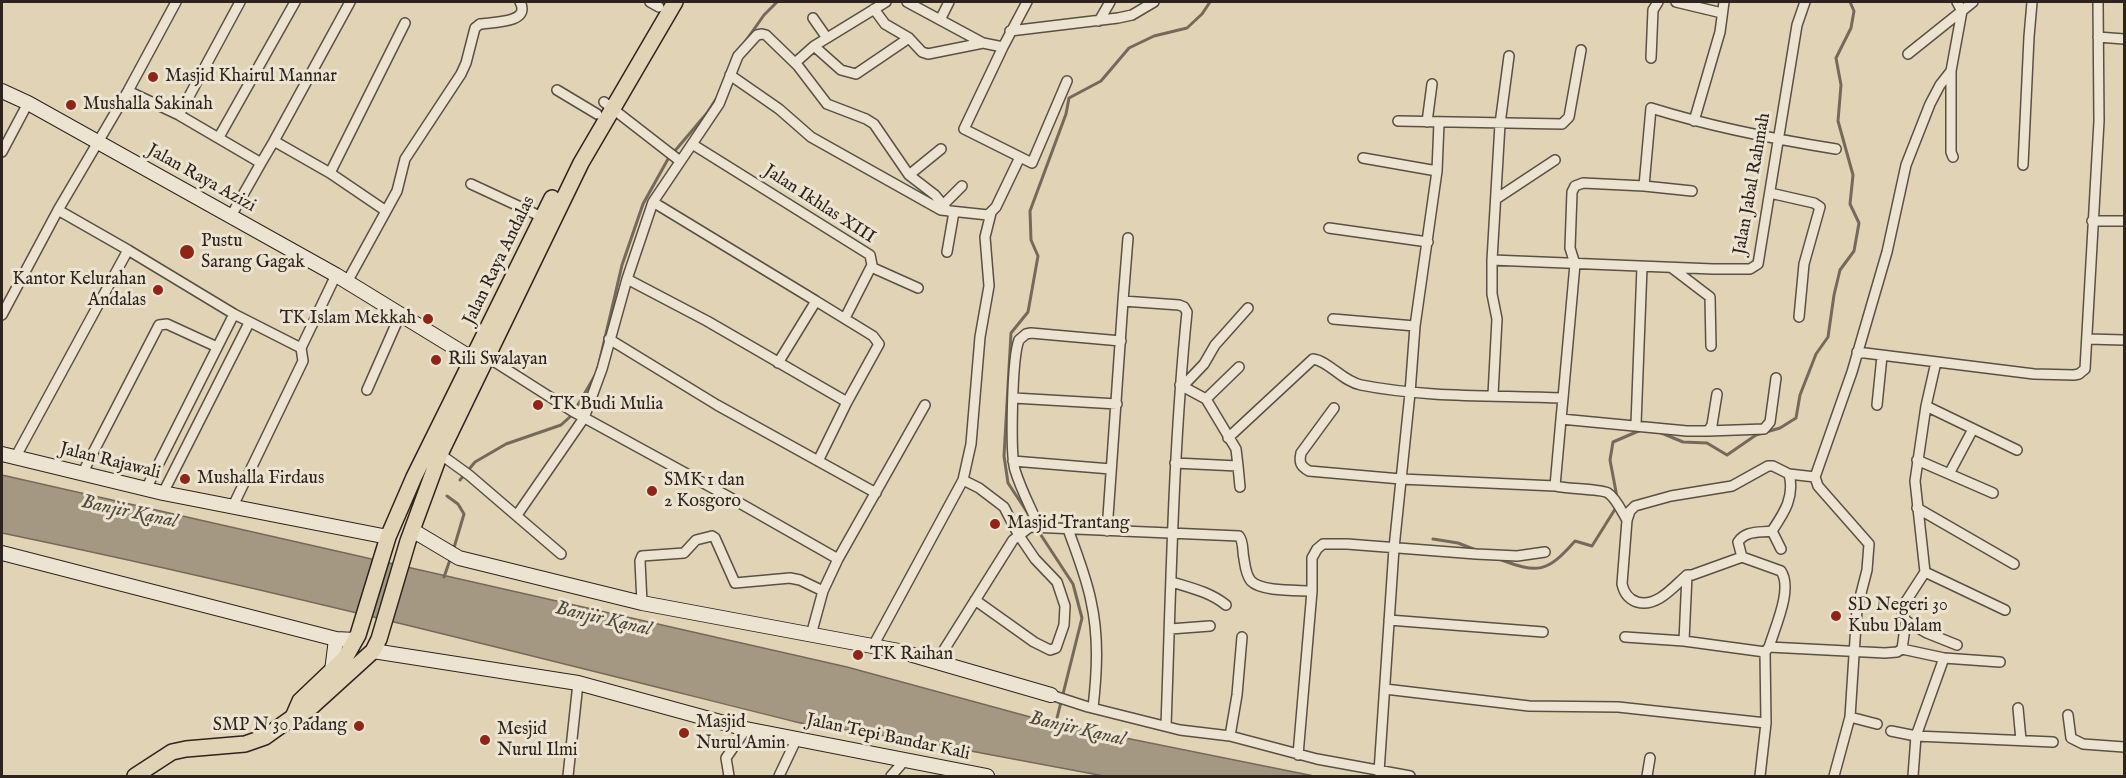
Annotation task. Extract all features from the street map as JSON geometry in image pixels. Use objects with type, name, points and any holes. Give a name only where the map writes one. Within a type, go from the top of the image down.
[{"type":"main road","name":"Jalan Raya Andalas","points":[[519,277],[542,217],[573,157],[675,2]]},
{"type":"main road","name":"Jalan Raya Andalas","points":[[376,645],[435,452],[519,277],[581,163],[605,108],[658,3]]},
{"type":"main road","name":"Jalan Raya Andalas","points":[[293,717],[300,701],[345,658],[357,638],[387,540],[414,477],[435,452]]},
{"type":"main road","points":[[135,777],[172,752],[237,745],[256,741],[275,732],[293,717],[308,710],[376,645]]},
{"type":"street","points":[[2,315],[58,210],[128,91],[176,2]]},
{"type":"street","points":[[179,115],[240,2]]},
{"type":"street","points":[[219,137],[295,2]]},
{"type":"street","points":[[231,216],[350,2]]},
{"type":"street","points":[[232,508],[303,361],[301,348],[397,191],[405,159],[466,63],[475,28],[480,24],[519,16],[524,10],[520,2]]},
{"type":"street","points":[[795,63],[814,46],[886,2]]},
{"type":"street","points":[[907,2],[983,44]]},
{"type":"street","points":[[940,20],[949,2]]},
{"type":"street","points":[[1028,2],[1011,31],[964,129],[1032,162],[1067,81]]},
{"type":"street","points":[[1099,21],[1110,2]]},
{"type":"street","points":[[1011,31],[1132,15],[1154,2]]},
{"type":"street","points":[[1651,58],[1653,10],[1659,2]]},
{"type":"street","points":[[1676,2],[1722,13]]},
{"type":"street","points":[[1694,121],[1714,54],[1724,2]]},
{"type":"street","name":"Jalan Jabal Rahmah","points":[[1492,260],[1672,268],[1754,268],[1760,257],[1797,25],[1805,2]]},
{"type":"street","points":[[1953,157],[1951,71],[1962,11],[1957,2]]},
{"type":"street","points":[[1908,54],[1973,2]]},
{"type":"street","points":[[2023,165],[2032,2]]},
{"type":"street","points":[[1857,352],[2034,374],[2074,375],[2085,369],[2099,121],[2098,2]]},
{"type":"street","points":[[874,9],[885,24],[909,38],[922,52],[931,54],[983,44],[1003,47]]},
{"type":"street","points":[[813,18],[827,38]]},
{"type":"street","points":[[330,173],[405,23]]},
{"type":"street","points":[[517,515],[579,415],[602,369],[627,279],[653,202],[675,157],[692,144],[720,104],[738,56],[760,34],[766,35],[795,63],[827,104],[866,120],[876,127],[909,175],[949,209]]},
{"type":"street","points":[[2098,37],[2124,39]]},
{"type":"street","points":[[814,46],[841,70],[856,74],[909,38]]},
{"type":"street","points":[[1398,121],[1558,125],[1568,120],[1581,50]]},
{"type":"street","points":[[1493,395],[1497,320],[1492,294],[1492,260],[1500,124],[1509,56]]},
{"type":"street","points":[[1834,777],[1850,717],[1857,609],[1867,570],[1869,544],[1818,486],[1815,477],[1857,352],[1887,252],[1906,165],[1930,104],[1951,71]]},
{"type":"street","points":[[730,75],[779,109],[817,141],[941,210],[949,209],[982,215],[991,213]]},
{"type":"street","points":[[1427,122],[1432,84]]},
{"type":"street","points":[[557,90],[605,108],[675,157]]},
{"type":"street","name":"Jalan Raya Azizi","points":[[2,91],[28,103],[231,216],[400,315],[480,358]]},
{"type":"street","points":[[128,91],[179,115],[261,163]]},
{"type":"street","points":[[2,153],[28,103]]},
{"type":"street","points":[[1644,186],[1651,108],[1694,121],[1778,140],[1836,148]]},
{"type":"street","points":[[1379,772],[1394,548],[1415,326],[1437,171],[1439,123]]},
{"type":"street","points":[[274,141],[330,173],[386,211]]},
{"type":"street","name":"Jalan Ikhlas XIII","points":[[692,144],[866,251],[871,258],[871,267],[845,318]]},
{"type":"street","points":[[909,175],[941,149]]},
{"type":"street","points":[[873,646],[963,480],[971,444],[980,336],[988,286],[986,237],[991,213],[1020,158]]},
{"type":"street","points":[[1363,158],[1437,171]]},
{"type":"street","points":[[1496,199],[1555,160]]},
{"type":"street","points":[[1555,486],[1575,264],[1570,248],[1572,192],[1575,186],[1583,183],[1692,191]]},
{"type":"street","points":[[471,184],[542,217]]},
{"type":"street","points":[[947,252],[949,209],[962,186]]},
{"type":"street","points":[[1770,193],[1814,203],[1820,207],[1804,264],[1798,317]]},
{"type":"street","points":[[653,202],[877,339],[879,344],[818,461]]},
{"type":"street","points":[[58,210],[249,323],[301,348]]},
{"type":"street","points":[[2092,221],[2124,221]]},
{"type":"street","points":[[1329,228],[1428,242]]},
{"type":"street","points":[[1107,531],[1128,238]]},
{"type":"street","points":[[8,456],[128,250]]},
{"type":"street","points":[[871,267],[918,288]]},
{"type":"street","points":[[1636,424],[1642,267]]},
{"type":"street","points":[[1672,268],[1710,297],[1711,346]]},
{"type":"street","points":[[627,279],[707,321],[847,402]]},
{"type":"street","points":[[778,363],[816,301]]},
{"type":"street","points":[[1124,301],[1179,305],[1187,312],[1174,463],[1166,726]]},
{"type":"street","points":[[1181,385],[1206,362],[1215,345],[1248,308]]},
{"type":"street","points":[[146,489],[234,314]]},
{"type":"street","points":[[367,390],[400,315]]},
{"type":"street","points":[[1333,319],[1415,326]]},
{"type":"street","points":[[82,474],[159,325],[164,323],[217,347]]},
{"type":"street","points":[[163,493],[249,323]]},
{"type":"street","points":[[1035,527],[1013,461],[1017,344],[1022,336],[1031,333],[1121,341]]},
{"type":"street","points":[[609,339],[717,405],[876,493]]},
{"type":"street","points":[[2088,339],[2124,340]]},
{"type":"street","points":[[1877,405],[1882,356]]},
{"type":"street","points":[[480,358],[838,559]]},
{"type":"street","points":[[1228,438],[1308,361],[1313,359],[1319,360],[1355,384],[1410,393],[1563,398]]},
{"type":"street","points":[[1902,649],[1906,621],[1901,609],[1925,572],[1915,492],[1917,460],[1936,362]]},
{"type":"street","points":[[1206,399],[1239,367]]},
{"type":"street","points":[[1561,419],[1636,424],[1687,431],[1767,428],[1770,422],[1776,378]]},
{"type":"street","points":[[1181,385],[1206,399],[1237,452],[1240,487]]},
{"type":"street","points":[[1708,431],[1712,425],[1717,394]]},
{"type":"street","points":[[193,396],[208,403]]},
{"type":"street","points":[[1014,398],[1117,404]]},
{"type":"street","points":[[811,635],[823,591],[838,559],[925,405]]},
{"type":"street","points":[[1926,406],[2017,450]]},
{"type":"street","points":[[1334,408],[1301,453],[1299,462],[1302,468],[1309,471],[1401,479],[1555,486],[1605,491],[1612,497],[1625,517],[1622,584],[1624,591],[1630,599],[1640,603],[1658,599],[1687,575],[1742,556],[1777,568],[1785,576],[1786,585],[1783,604],[1767,649],[1766,723],[1760,777]]},
{"type":"street","points":[[1949,474],[1973,429]]},
{"type":"street","points":[[435,452],[469,475],[561,554]]},
{"type":"street","name":"Jalan Rajawali","points":[[8,456],[163,493],[387,540]]},
{"type":"street","points":[[1917,460],[1993,493]]},
{"type":"street","points":[[1013,461],[1111,469]]},
{"type":"street","points":[[1174,463],[1238,466]]},
{"type":"street","points":[[1625,517],[1635,506],[1671,496],[1732,486],[1763,467],[1773,466],[1789,474],[1815,477]]},
{"type":"street","points":[[1772,531],[1792,494],[1789,474]]},
{"type":"street","points":[[963,480],[979,488],[1004,507],[1018,534],[1035,559],[1057,582],[1065,606],[1064,625],[1056,648],[1050,650],[1034,642],[975,600]]},
{"type":"street","points":[[1917,508],[2014,564]]},
{"type":"street","points":[[937,661],[1018,534],[1035,527],[1239,536],[1242,540],[1247,575],[1251,581],[1267,588],[1312,591]]},
{"type":"street","points":[[1068,529],[1091,598],[1095,620],[1098,662],[1091,708]]},
{"type":"street","points":[[1772,531],[1780,549]]},
{"type":"street","points":[[1742,556],[1738,542],[1742,537],[1749,533],[1772,531]]},
{"type":"street","points":[[410,536],[459,558],[642,603],[873,646],[937,661],[1091,708],[1166,726],[1230,736],[1298,755],[1410,777]]},
{"type":"street","points":[[642,603],[640,561],[642,556],[684,553],[696,540],[712,536],[715,538],[735,583],[790,578],[800,580],[823,591]]},
{"type":"street","points":[[1298,755],[1312,591],[1312,558],[1323,544],[1517,556],[1545,552]]},
{"type":"street","points":[[2,553],[336,639],[357,638]]},
{"type":"street","points":[[1925,572],[2005,610]]},
{"type":"street","points":[[1684,641],[1687,575]]},
{"type":"street","points":[[1172,582],[1217,597],[1226,605]]},
{"type":"street","points":[[1389,620],[1543,632]]},
{"type":"street","points":[[1906,621],[1927,633],[1957,645]]},
{"type":"street","points":[[1170,629],[1210,626]]},
{"type":"street","points":[[1230,736],[1237,695],[1242,637]]},
{"type":"street","points":[[1625,637],[1767,649],[1886,653],[1902,649],[1944,658],[2000,662]]},
{"type":"street","points":[[332,671],[336,639]]},
{"type":"street","name":"Jalan Tepi Bandar Kali","points":[[376,645],[578,683],[746,729],[905,760],[961,775],[987,777]]},
{"type":"street","points":[[1913,777],[1916,736],[1944,658]]},
{"type":"street","points":[[568,777],[578,683]]},
{"type":"street","points":[[1386,689],[1529,706],[1618,707],[1766,723]]},
{"type":"street","points":[[2018,708],[2021,740]]},
{"type":"street","points":[[2068,715],[2071,738],[2078,743],[2124,747]]},
{"type":"street","points":[[1850,717],[1877,724]]},
{"type":"street","points":[[729,777],[726,758],[746,729]]},
{"type":"street","points":[[1891,730],[1916,736],[2053,742]]},
{"type":"street","points":[[779,777],[796,738]]},
{"type":"street","points":[[1647,777],[1650,758]]},
{"type":"street","points":[[891,777],[905,760]]},
{"type":"water","name":"Banjir Kanal","points":[[2,475],[847,667],[1056,724],[1314,776],[1104,776],[928,743],[849,730],[828,729],[796,722],[301,600],[2,533]]},
{"type":"waterway","points":[[745,42],[764,15],[777,2]]},
{"type":"waterway","points":[[1031,518],[1008,483],[1004,456],[1011,333],[1028,312],[1038,256],[1031,240],[1030,211],[1066,114],[1069,98],[1101,81],[1129,48],[1154,36],[1187,28],[1202,14],[1210,2]]},
{"type":"waterway","points":[[1659,432],[1683,442],[1707,443],[1727,455],[1756,435],[1780,428],[1796,418],[1800,395],[1816,354],[1828,337],[1840,270],[1854,251],[1859,223],[1850,204],[1853,175],[1838,121],[1841,85],[1836,58],[1851,28],[1854,11],[1850,2]]},
{"type":"waterway","points":[[460,480],[475,462],[506,444],[561,425],[572,415],[597,372],[622,265],[643,204],[668,159],[707,113],[718,96]]},
{"type":"waterway","points":[[1617,497],[1610,460],[1613,442],[1641,430]]},
{"type":"waterway","points":[[447,496],[458,504],[464,514],[453,551]]},
{"type":"waterway","points":[[1499,559],[1523,567],[1541,568],[1557,559],[1575,541],[1592,546],[1617,506]]},
{"type":"waterway","name":"Banjir Kanal","points":[[1037,529],[1073,584],[1082,618],[1055,726]]},
{"type":"waterway","points":[[1433,539],[1458,543],[1476,550]]},
{"type":"waterway","points":[[444,577],[451,557]]},
{"type":"place","name":"Masjid Khairul Mannar","points":[[153,77]]},
{"type":"place","name":"Mushalla Sakinah","points":[[71,105]]},
{"type":"place","name":"Pustu Sarang Gagak","points":[[187,252]]},
{"type":"place","name":"Kantor Kelurahan Andalas","points":[[158,290]]},
{"type":"place","name":"TK Islam Mekkah","points":[[428,319]]},
{"type":"place","name":"Rili Swalayan","points":[[436,360]]},
{"type":"place","name":"TK Budi Mulia","points":[[538,405]]},
{"type":"place","name":"Mushalla Firdaus","points":[[185,479]]},
{"type":"place","name":"SMK 1 dan 2 Kosgoro","points":[[652,491]]},
{"type":"place","name":"Masjid Trantang","points":[[995,524]]},
{"type":"place","name":"SD Negeri 30 Kubu Dalam","points":[[1836,616]]},
{"type":"place","name":"TK Raihan","points":[[858,655]]},
{"type":"place","name":"SMP N 30 Padang","points":[[359,726]]},
{"type":"place","name":"Masjid Nurul Amin","points":[[684,733]]},
{"type":"place","name":"Mesjid Nurul Ilmi","points":[[485,740]]}]
